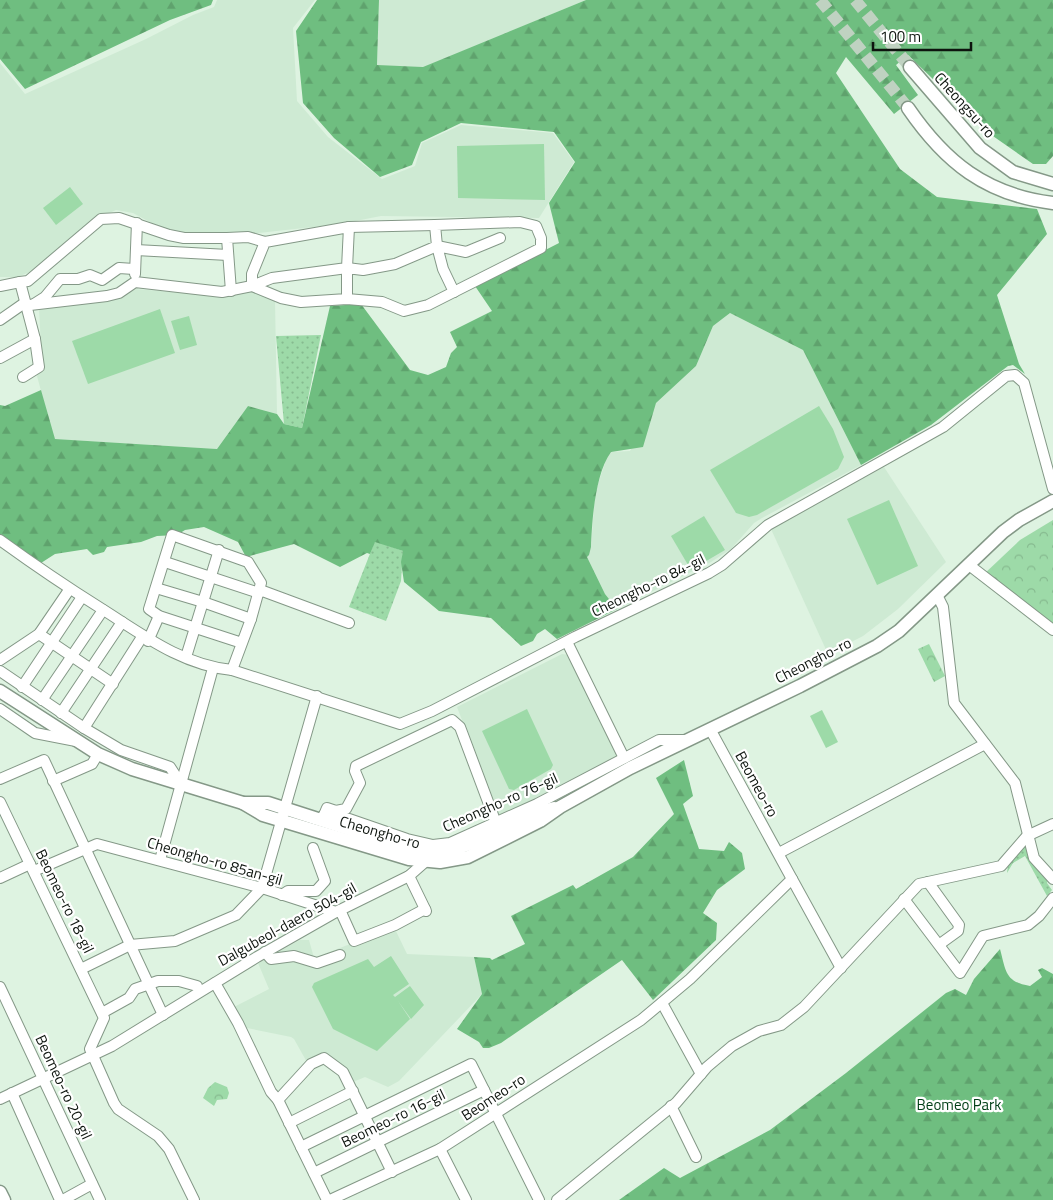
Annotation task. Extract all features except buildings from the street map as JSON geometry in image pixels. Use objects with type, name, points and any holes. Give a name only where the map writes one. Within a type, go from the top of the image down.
[{"type":"main road","name":"Cheongsu-ro","points":[[910,67],[980,148],[1013,172],[1053,184]]},
{"type":"main road","points":[[908,108],[929,139],[965,170],[1012,195],[1053,203]]},
{"type":"main road","name":"Cheongho-ro","points":[[283,815],[400,857],[440,862],[468,857],[540,821],[560,807],[686,740],[800,686],[876,646],[899,631],[1019,520],[1053,501]]},
{"type":"main road","name":"Cheongho-ro","points":[[0,691],[98,754],[132,769],[243,802],[263,815],[323,818],[407,849],[427,853],[462,848],[536,812],[560,807]]},
{"type":"main road","points":[[0,1192],[4,1200]]},
{"type":"street","points":[[0,286],[28,281],[101,219],[120,218],[169,235],[184,238],[248,237],[265,242],[349,227],[520,222],[536,226],[541,238],[541,248],[428,305],[404,312],[382,302],[347,298],[301,302],[281,298],[252,286]]},
{"type":"street","points":[[135,282],[134,269],[138,223]]},
{"type":"street","points":[[435,225],[437,246],[443,269],[454,292]]},
{"type":"street","points":[[347,298],[349,227]]},
{"type":"street","points":[[227,238],[231,291]]},
{"type":"street","points":[[0,320],[23,304],[30,305],[107,296],[119,292],[135,282],[222,292],[231,291],[252,286],[272,278],[347,268],[363,270],[395,264],[437,246],[466,252],[500,238]]},
{"type":"street","points":[[252,286],[252,274],[265,242]]},
{"type":"street","points":[[136,250],[228,255]]},
{"type":"street","points":[[51,263],[60,279]]},
{"type":"street","points":[[60,279],[78,280],[90,275],[102,280],[119,268],[134,269]]},
{"type":"street","points":[[30,305],[45,297],[60,279]]},
{"type":"street","points":[[20,282],[30,305],[39,367],[23,377]]},
{"type":"street","points":[[0,358],[35,338]]},
{"type":"street","name":"Cheongho-ro 84-gil","points":[[400,724],[457,698],[567,642],[709,574],[768,525],[943,427],[1000,380],[1010,375],[1015,375],[1024,383],[1053,490]]},
{"type":"street","points":[[232,670],[251,619],[261,583],[248,562],[220,550],[172,536],[149,609],[159,616],[242,643]]},
{"type":"street","points":[[0,540],[70,590],[122,622],[145,639],[213,668],[232,670],[400,724],[404,742]]},
{"type":"street","points":[[186,657],[210,576],[220,550]]},
{"type":"street","points":[[165,562],[349,623]]},
{"type":"street","points":[[969,565],[1053,630]]},
{"type":"street","points":[[156,588],[251,619]]},
{"type":"street","points":[[0,660],[40,634],[70,590]]},
{"type":"street","points":[[938,595],[943,607],[954,703],[1015,783],[1034,858],[1053,879]]},
{"type":"street","points":[[22,687],[82,597]]},
{"type":"street","points":[[42,700],[103,610]]},
{"type":"street","points":[[84,728],[159,616]]},
{"type":"street","points":[[61,713],[122,622]]},
{"type":"street","points":[[40,634],[113,684]]},
{"type":"street","points":[[567,642],[624,758]]},
{"type":"street","points":[[160,860],[213,668]]},
{"type":"street","points":[[0,671],[84,728],[122,750],[170,766],[181,784]]},
{"type":"street","points":[[81,970],[130,945],[175,942],[236,915],[262,888],[317,696]]},
{"type":"street","points":[[0,709],[35,733],[79,742]]},
{"type":"street","points":[[323,818],[327,808],[336,811],[346,809],[360,784],[355,771],[356,766],[452,720],[456,721],[496,823]]},
{"type":"street","name":"Beomeo-ro","points":[[329,1200],[440,1149],[641,1020],[662,1003],[792,879],[710,729]]},
{"type":"street","name":"Cheongho-ro 76-gil","points":[[323,818],[349,820],[407,839],[433,845],[450,843],[496,823],[659,740],[686,740]]},
{"type":"street","points":[[779,853],[985,744]]},
{"type":"street","points":[[54,781],[92,764],[98,754]]},
{"type":"street","points":[[0,779],[44,760],[163,1014]]},
{"type":"street","name":"Beomeo-ro 18-gil","points":[[0,802],[102,1013]]},
{"type":"street","points":[[557,1200],[671,1106],[701,1074],[732,1046],[759,1032],[781,1025],[804,1007],[918,884],[1001,866],[1027,836],[1053,824]]},
{"type":"street","name":"Cheongho-ro 85an-gil","points":[[0,878],[97,844],[262,888],[338,911]]},
{"type":"street","points":[[282,895],[288,891],[316,891],[325,881],[313,848]]},
{"type":"street","name":"Dalgubeol-daero 504-gil","points":[[0,1099],[92,1055],[338,911],[409,876],[426,861]]},
{"type":"street","points":[[338,911],[354,941],[395,925],[425,910],[409,876]]},
{"type":"street","points":[[792,879],[841,968]]},
{"type":"street","points":[[928,882],[959,925],[958,932],[940,944]]},
{"type":"street","points":[[904,899],[923,926],[940,944],[960,973],[983,936],[1028,925],[1039,916],[1053,898]]},
{"type":"street","points":[[266,952],[271,959],[294,956],[317,962],[340,955]]},
{"type":"street","points":[[194,1200],[169,1150],[158,1136],[118,1109],[90,1049],[104,1018],[102,1013],[129,998],[135,989],[164,981],[179,981],[197,986]]},
{"type":"street","points":[[215,982],[329,1200]]},
{"type":"street","name":"Beomeo-ro 20-gil","points":[[0,987],[100,1200]]},
{"type":"street","points":[[662,1003],[701,1074]]},
{"type":"street","points":[[278,1100],[311,1064],[324,1058],[343,1072],[354,1091],[392,1172]]},
{"type":"street","name":"Beomeo-ro 16-gil","points":[[301,1148],[471,1064],[484,1090],[314,1173]]},
{"type":"street","points":[[484,1090],[539,1200]]},
{"type":"street","points":[[289,1123],[354,1091]]},
{"type":"street","points":[[12,1093],[61,1200],[92,1184]]},
{"type":"street","points":[[671,1106],[696,1157]]},
{"type":"street","points":[[440,1149],[466,1200]]},
{"type":"shaded area","points":[[217,0],[315,0],[293,28],[297,101],[328,137],[382,179],[415,166],[422,143],[461,125],[553,133],[574,162],[539,218],[381,216],[340,224],[250,234],[183,235],[159,227],[133,213],[116,210],[98,218],[38,269],[17,277],[0,277],[0,63],[25,94],[146,39],[193,15],[214,7]]},
{"type":"shaded area","points":[[379,0],[586,0],[424,67],[377,66]]},
{"type":"shaded area","points":[[136,289],[222,296],[249,290],[275,300],[277,414],[248,406],[217,449],[54,439],[37,376],[42,368],[39,307],[121,296]]},
{"type":"shaded area","points":[[730,313],[803,350],[861,465],[754,523],[731,549],[711,562],[617,609],[605,594],[586,556],[591,547],[595,493],[606,460],[611,452],[630,451],[656,403],[696,366],[713,326]]},
{"type":"shaded area","points":[[884,467],[946,562],[898,609],[863,636],[828,654],[771,529]]},
{"type":"shaded area","points":[[562,654],[569,655],[617,756],[499,817],[457,707]]},
{"type":"shaded area","points":[[394,927],[407,954],[474,957],[482,994],[399,1081],[388,1087],[365,1077],[353,1082],[325,1056],[308,1064],[291,1037],[242,1027],[234,1007],[269,989],[258,963],[300,940],[309,940],[314,958]]},
{"type":"green space","points":[[0,0],[213,0],[211,5],[170,20],[25,89],[0,59]]},
{"type":"green space","points":[[317,0],[379,0],[377,65],[423,67],[586,0],[1053,0],[1053,156],[1046,164],[1033,164],[990,134],[908,55],[896,65],[918,95],[894,114],[846,57],[836,73],[900,169],[937,197],[1037,209],[1047,234],[997,295],[1019,364],[1025,374],[1013,365],[1008,366],[931,425],[861,465],[803,350],[730,313],[713,326],[696,366],[656,403],[643,447],[611,452],[601,472],[594,511],[591,547],[587,557],[605,594],[617,609],[557,639],[545,629],[537,634],[533,641],[521,646],[491,618],[439,611],[404,582],[401,562],[403,551],[375,542],[370,554],[367,553],[340,567],[294,544],[246,557],[238,542],[204,527],[185,530],[177,535],[157,536],[141,542],[107,547],[104,552],[93,555],[87,549],[55,554],[41,563],[0,535],[0,405],[5,406],[41,390],[55,439],[217,449],[248,406],[277,414],[284,424],[302,428],[330,306],[361,304],[410,370],[428,375],[446,367],[451,353],[457,347],[450,332],[492,311],[475,286],[559,243],[549,203],[575,162],[554,132],[461,123],[421,142],[412,165],[380,177],[334,138],[303,103],[296,31]]},
{"type":"green space","points":[[544,144],[545,200],[458,198],[457,146]]},
{"type":"green space","points":[[70,187],[83,204],[56,225],[43,208]]},
{"type":"green space","points":[[160,309],[175,353],[88,384],[72,341]]},
{"type":"green space","points":[[189,316],[197,345],[180,350],[171,321]]},
{"type":"green space","points":[[321,335],[302,428],[284,424],[276,336]]},
{"type":"green space","points":[[819,406],[833,429],[844,457],[838,469],[757,515],[749,517],[736,513],[710,470]]},
{"type":"green space","points":[[889,500],[918,566],[877,585],[847,519]]},
{"type":"green space","points":[[704,516],[725,550],[691,570],[671,536]]},
{"type":"green space","points":[[1053,520],[1053,626],[983,575],[1020,540]]},
{"type":"green space","points":[[375,541],[403,551],[401,581],[386,621],[349,607]]},
{"type":"green space","points":[[929,644],[945,676],[934,682],[918,649]]},
{"type":"green space","points":[[527,709],[553,765],[551,769],[514,790],[509,789],[482,731]]},
{"type":"green space","points":[[822,710],[838,742],[826,748],[810,716]]},
{"type":"green space","points":[[684,760],[693,796],[683,804],[699,849],[724,851],[729,842],[742,853],[745,869],[717,890],[703,913],[717,923],[716,940],[653,1000],[622,960],[501,1043],[489,1048],[483,1048],[479,1042],[457,1029],[482,994],[474,957],[490,958],[492,960],[525,944],[511,916],[573,885],[576,889],[633,857],[674,814],[656,778]]},
{"type":"green space","points":[[1027,845],[1048,879],[1047,883],[1052,890],[1047,896],[1025,856],[1013,863],[1007,873],[1013,856],[1019,849]]},
{"type":"green space","name":"Beomeo Park","points":[[1000,949],[1008,974],[1016,982],[1030,986],[1042,977],[1038,970],[1042,968],[1053,974],[1053,1200],[619,1200],[664,1168],[680,1178],[770,1130],[846,1073],[946,993],[955,989],[966,995],[974,979]]},
{"type":"green space","points":[[391,956],[409,984],[393,995],[395,997],[410,986],[424,1005],[411,1019],[398,1001],[410,1019],[377,1051],[333,1029],[312,987],[314,983],[368,959],[374,967]]},
{"type":"green space","points":[[215,1082],[227,1087],[229,1093],[227,1099],[217,1100],[214,1106],[203,1098],[208,1088]]},
{"type":"tunnel","points":[[820,0],[908,108]]},
{"type":"tunnel","points":[[855,0],[910,67]]}]
